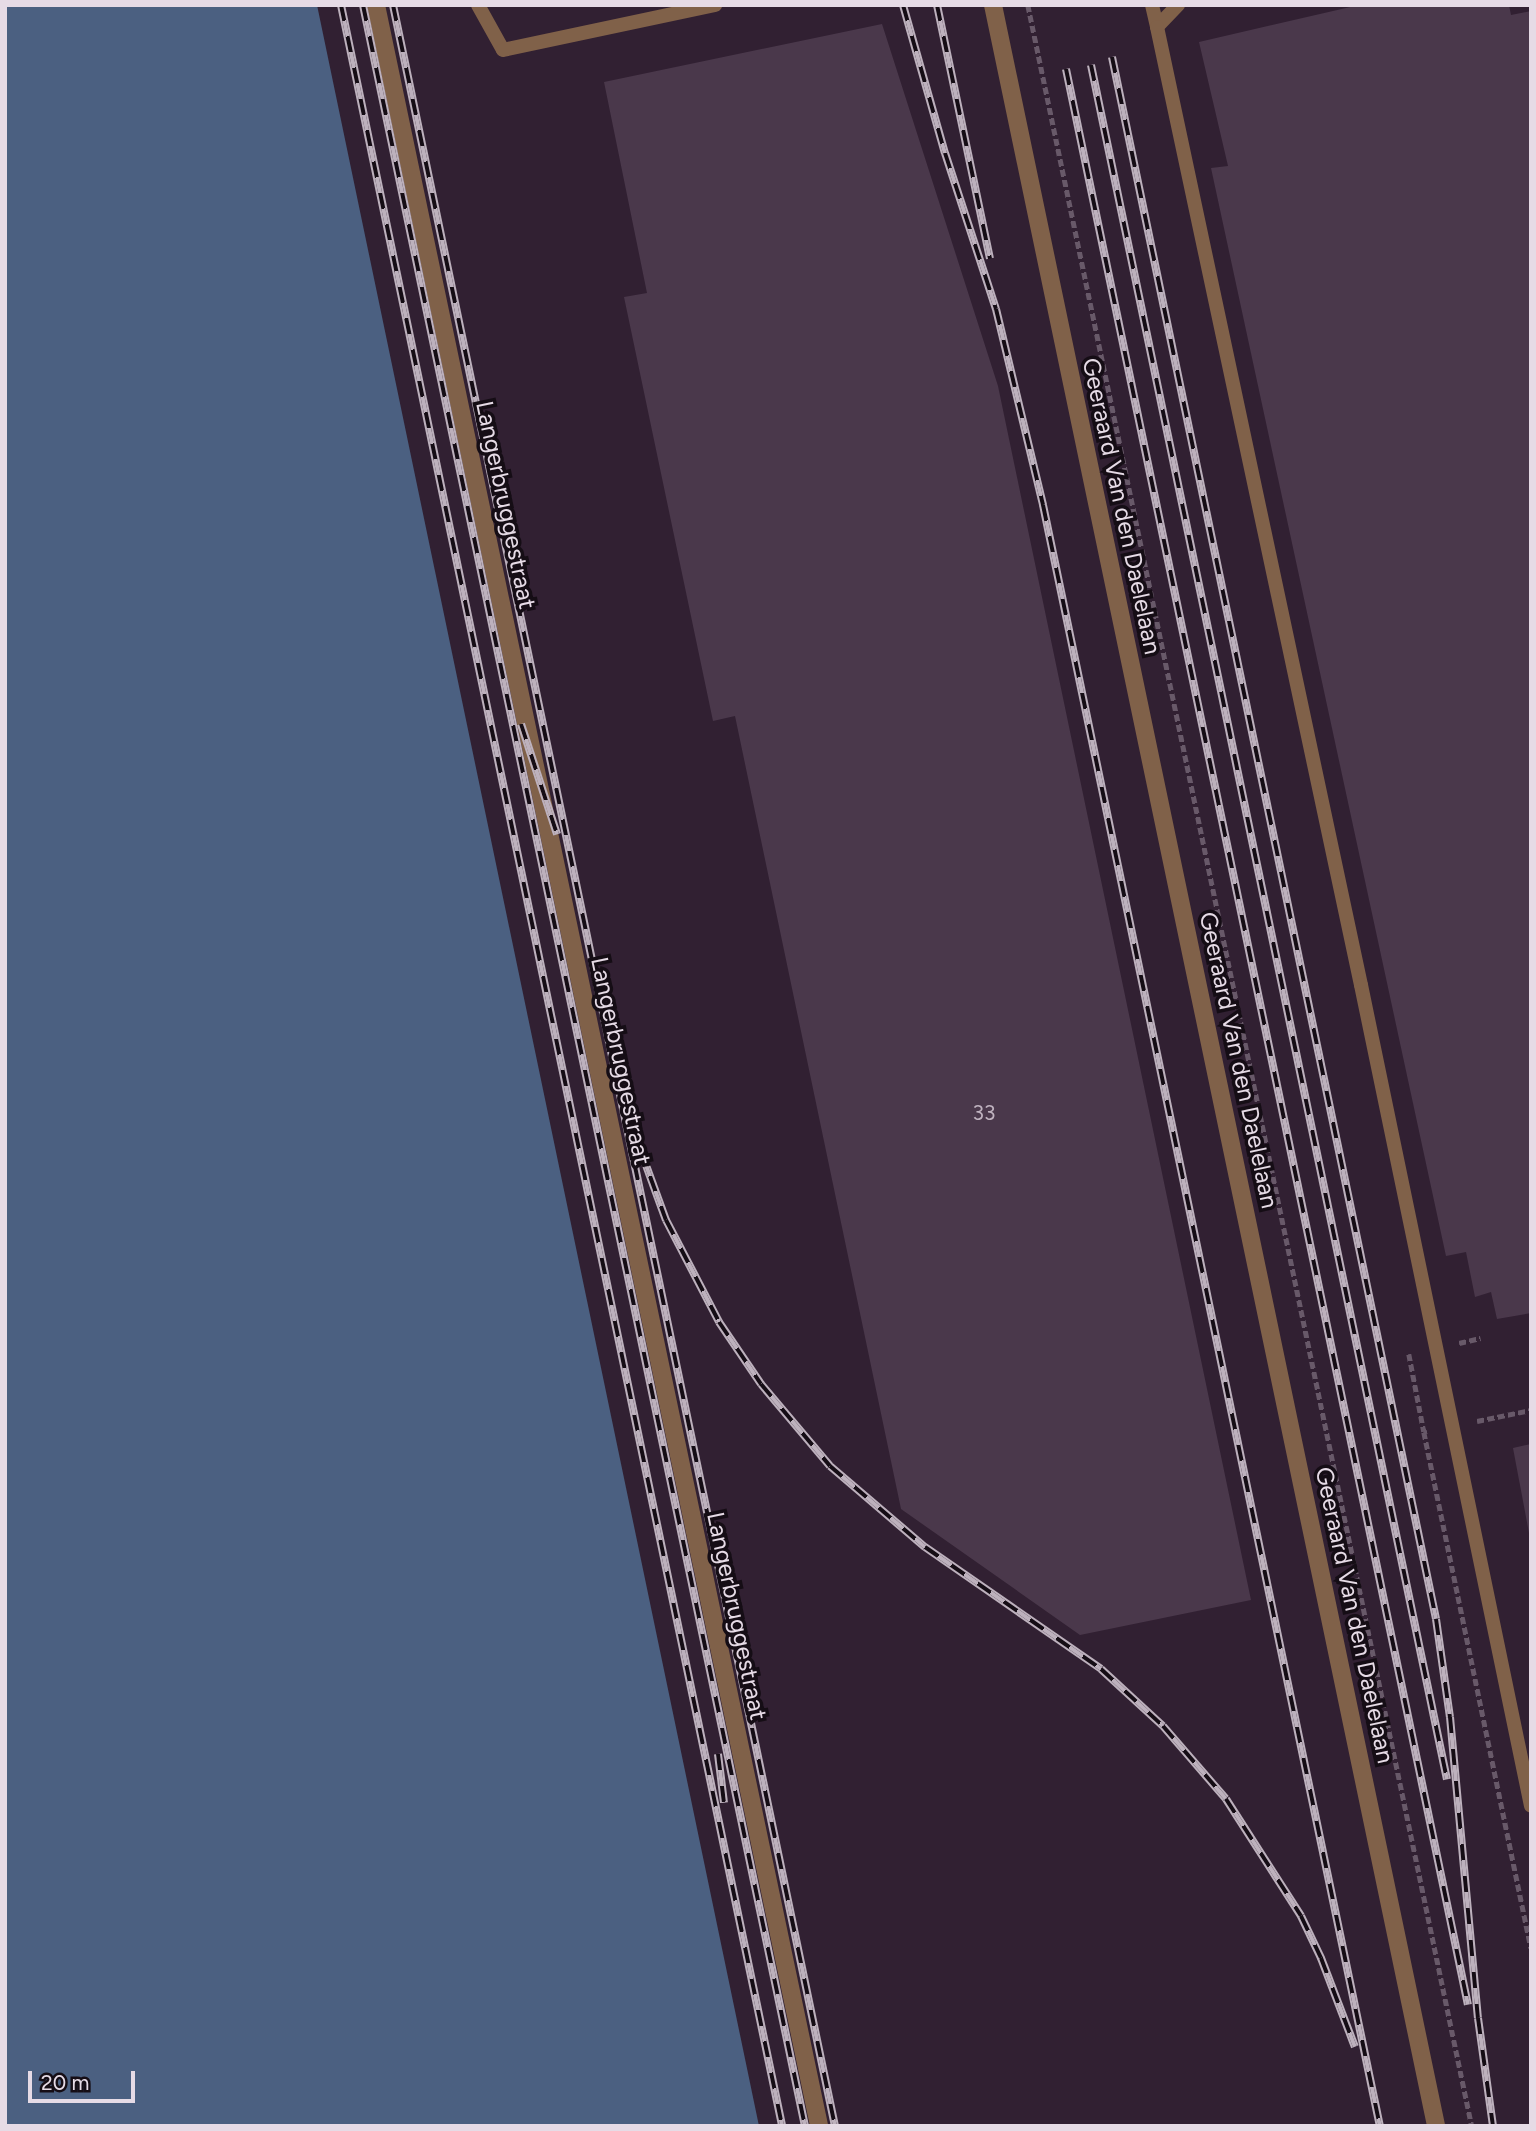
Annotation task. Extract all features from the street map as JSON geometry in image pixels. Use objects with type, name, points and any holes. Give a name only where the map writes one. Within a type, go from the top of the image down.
[{"type":"street","name":"Langerbruggestraat","points":[[376,5],[819,2126]]},
{"type":"street","name":"Geeraard Van den Daelelaan","points":[[993,5],[1436,2126]]},
{"type":"lane","points":[[478,5],[503,50],[715,5]]},
{"type":"lane","points":[[1152,5],[1355,958],[1531,1806]]},
{"type":"lane","points":[[1157,27],[1178,5]]},
{"type":"path","points":[[1028,5],[1472,2126]]},
{"type":"water","points":[[5,5],[317,5],[759,2126],[5,2126]]},
{"type":"building","points":[[1359,5],[1509,5],[1511,15],[1531,11],[1531,1313],[1497,1319],[1491,1292],[1475,1297],[1466,1252],[1446,1256],[1211,168],[1228,166],[1199,42]]},
{"type":"building","points":[[882,24],[998,386],[1251,1600],[1080,1635],[901,1509],[735,716],[713,721],[624,297],[647,293],[604,82]]},
{"type":"building","points":[[1531,1444],[1531,1533],[1529,1533],[1513,1448]]},
{"type":"railway","points":[[341,5],[782,2126]]},
{"type":"railway","points":[[363,5],[805,2126]]},
{"type":"railway","points":[[393,5],[835,2126]]},
{"type":"railway","points":[[903,5],[945,153],[996,309],[1043,505],[1380,2126]]},
{"type":"railway","points":[[937,5],[990,259]]},
{"type":"railway","points":[[1112,57],[1436,1619],[1450,1717],[1478,2018],[1493,2126]]},
{"type":"railway","points":[[1091,65],[1447,1779]]},
{"type":"railway","points":[[1066,69],[1468,2005]]},
{"type":"railway","points":[[521,724],[557,834]]},
{"type":"railway","points":[[639,1146],[666,1220],[719,1322],[761,1384],[830,1466],[925,1547],[1101,1669],[1163,1726],[1226,1799],[1301,1916],[1321,1958],[1355,2047]]},
{"type":"railway","points":[[718,1754],[724,1803]]}]
